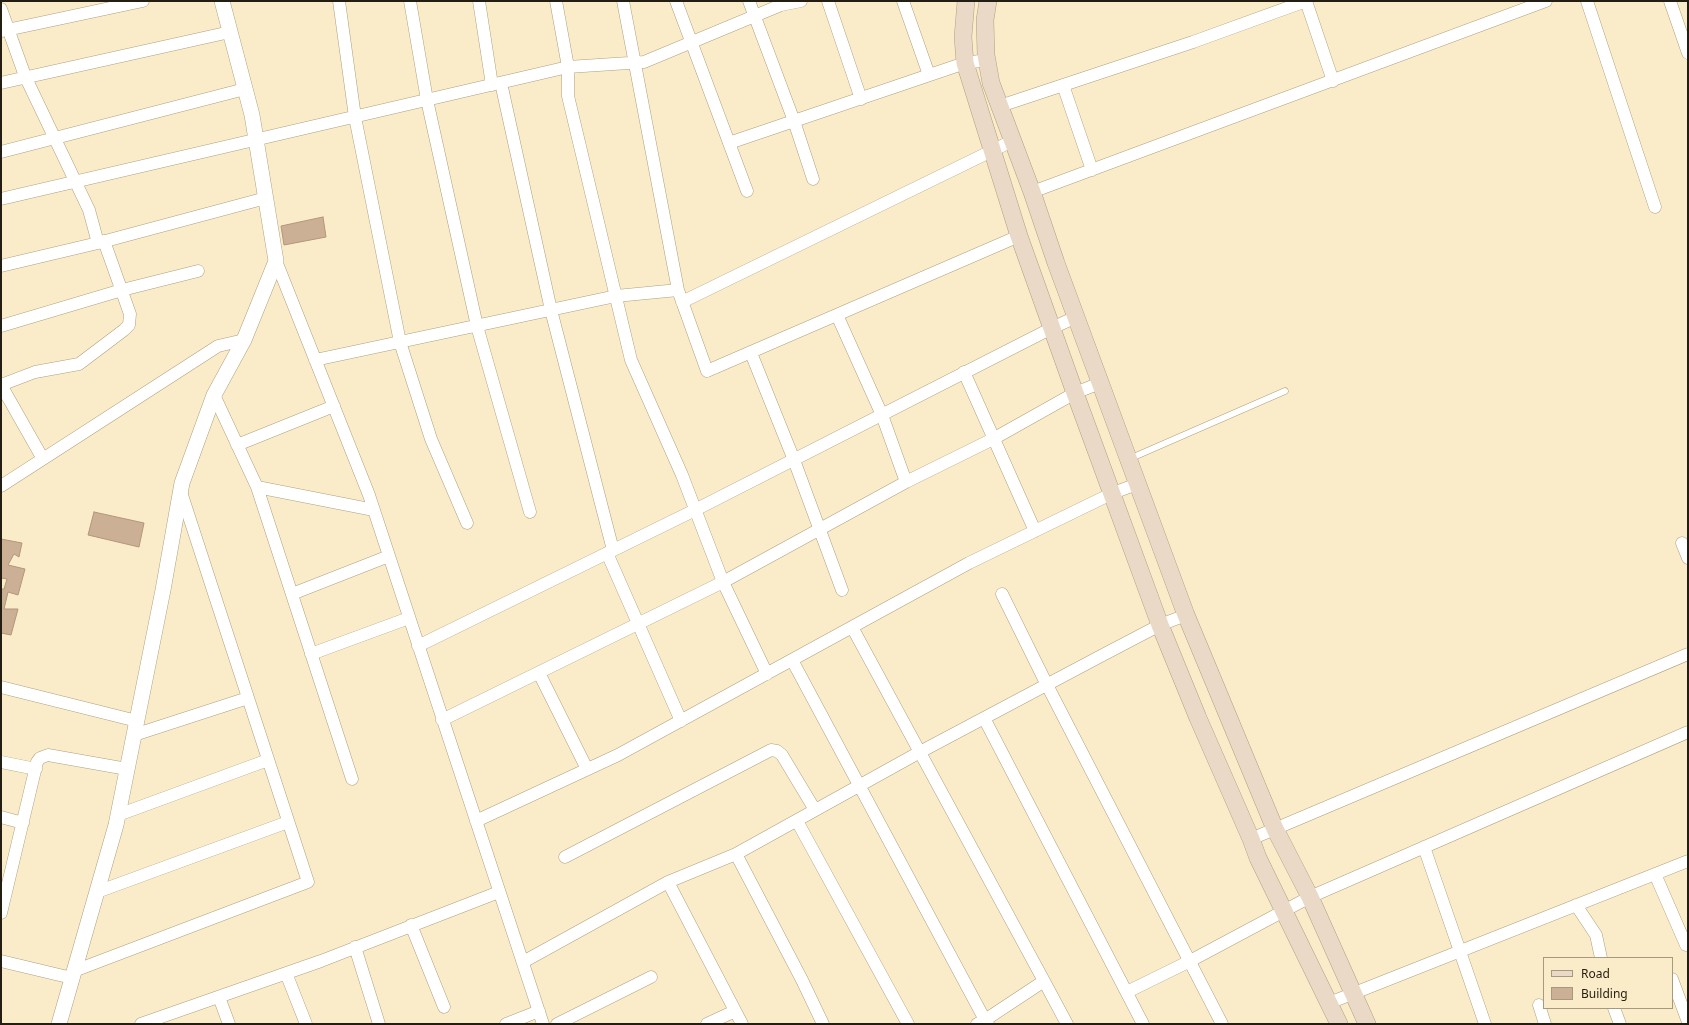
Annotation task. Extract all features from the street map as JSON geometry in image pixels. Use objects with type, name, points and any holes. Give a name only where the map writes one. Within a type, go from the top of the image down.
[{"type":"main road","points":[[966,1],[963,37],[965,63],[1019,236],[1075,393],[1113,493],[1160,625],[1193,705],[1252,839],[1258,858],[1283,912],[1339,1024]]},
{"type":"main road","points":[[988,1],[986,20],[987,60],[991,83],[1032,192],[1128,460],[1186,615],[1275,829],[1310,897],[1367,1024]]},
{"type":"main road","points":[[1027,257],[1051,248]]},
{"type":"main road","points":[[1193,705],[1218,694]]},
{"type":"street","points":[[5,30],[143,1]]},
{"type":"street","points":[[222,1],[257,140],[276,261],[374,510],[543,1024]]},
{"type":"street","points":[[340,1],[355,117],[400,342],[431,439],[467,523]]},
{"type":"street","points":[[410,1],[427,100],[477,326],[530,512]]},
{"type":"street","points":[[479,1],[497,84],[610,552],[637,624],[681,721]]},
{"type":"street","points":[[556,1],[568,68],[568,96],[631,360],[682,475],[723,582],[767,674]]},
{"type":"street","points":[[623,1],[678,290],[707,371],[1019,236]]},
{"type":"street","points":[[676,1],[747,191]]},
{"type":"street","points":[[749,1],[794,122],[813,179]]},
{"type":"street","points":[[1,199],[568,68],[644,62],[781,5],[801,1]]},
{"type":"street","points":[[828,1],[861,99]]},
{"type":"street","points":[[903,1],[929,75]]},
{"type":"street","points":[[1000,106],[1193,42],[1306,1],[1333,80]]},
{"type":"street","points":[[1032,192],[1546,1]]},
{"type":"street","points":[[1587,1],[1655,207]]},
{"type":"street","points":[[1670,1],[1688,53]]},
{"type":"street","points":[[1,9],[5,30],[25,76],[89,210],[122,290],[130,314],[129,325],[124,330],[79,364],[35,372],[1,385],[43,459]]},
{"type":"street","points":[[1,83],[25,76],[230,32]]},
{"type":"street","points":[[729,143],[965,63],[987,60]]},
{"type":"street","points":[[1063,85],[1092,170]]},
{"type":"street","points":[[1,152],[245,89]]},
{"type":"street","points":[[682,302],[1012,141]]},
{"type":"street","points":[[1,266],[101,242],[266,198]]},
{"type":"street","points":[[59,1024],[118,815],[180,491],[214,395],[244,340],[276,261]]},
{"type":"street","points":[[1,326],[122,290],[198,271]]},
{"type":"street","points":[[315,360],[616,296],[678,290]]},
{"type":"street","points":[[837,315],[882,415],[906,482]]},
{"type":"street","points":[[418,646],[695,510],[964,372],[1076,317]]},
{"type":"street","points":[[1,486],[218,346],[244,340]]},
{"type":"street","points":[[751,353],[821,529],[842,590]]},
{"type":"street","points":[[964,372],[1035,531]]},
{"type":"street","points":[[442,720],[723,582],[906,482],[993,439],[1075,393],[1100,383]]},
{"type":"street","points":[[214,395],[257,487],[352,779]]},
{"type":"street","points":[[237,445],[334,406]]},
{"type":"street","points":[[476,822],[587,769],[681,721],[969,563],[1113,493],[1137,484]]},
{"type":"street","points":[[257,487],[374,510]]},
{"type":"street","points":[[1,961],[73,975],[308,882],[180,491]]},
{"type":"street","points":[[1682,543],[1688,558]]},
{"type":"street","points":[[292,594],[389,556]]},
{"type":"street","points":[[1002,594],[1046,685],[1222,1024]]},
{"type":"street","points":[[523,962],[668,882],[736,854],[920,752],[1046,685],[1160,625],[1186,615]]},
{"type":"street","points":[[311,654],[409,618]]},
{"type":"street","points":[[852,627],[1067,1024]]},
{"type":"street","points":[[1252,839],[1688,654]]},
{"type":"street","points":[[792,660],[860,785],[983,1023],[1044,981]]},
{"type":"street","points":[[539,673],[587,769]]},
{"type":"street","points":[[1,687],[135,728],[248,698]]},
{"type":"street","points":[[984,718],[1143,1024]]},
{"type":"street","points":[[1127,992],[1190,961],[1310,897],[1688,732]]},
{"type":"street","points":[[565,857],[771,750],[777,751],[782,755],[815,810]]},
{"type":"street","points":[[1,913],[6,868],[23,823],[36,768],[40,758],[48,755],[127,769]]},
{"type":"street","points":[[118,815],[268,760]]},
{"type":"street","points":[[1,762],[36,768]]},
{"type":"street","points":[[1,817],[23,823]]},
{"type":"street","points":[[797,821],[908,1024]]},
{"type":"street","points":[[97,892],[288,822]]},
{"type":"street","points":[[1424,847],[1461,950],[1485,1024]]},
{"type":"street","points":[[736,854],[802,980],[823,1024]]},
{"type":"street","points":[[1329,1004],[1461,950],[1688,861]]},
{"type":"street","points":[[1655,874],[1686,945]]},
{"type":"street","points":[[668,882],[742,1024]]},
{"type":"street","points":[[141,1024],[166,1020],[219,997],[354,948],[499,892]]},
{"type":"street","points":[[1576,905],[1596,935],[1601,957]]},
{"type":"street","points":[[411,925],[444,1007]]},
{"type":"street","points":[[354,948],[379,1024]]},
{"type":"street","points":[[286,973],[306,1024]]},
{"type":"street","points":[[557,1024],[650,977]]},
{"type":"street","points":[[1673,982],[1688,1022]]},
{"type":"street","points":[[219,997],[229,1024]]},
{"type":"street","points":[[1539,1005],[1545,1024]]},
{"type":"street","points":[[1614,1009],[1620,1024]]},
{"type":"street","points":[[506,1024],[539,1011]]},
{"type":"street","points":[[707,1024],[735,1011]]},
{"type":"lane","points":[[1128,460],[1285,391]]},
{"type":"building","points":[[323,217],[326,237],[284,245],[281,226]]},
{"type":"building","points":[[94,512],[144,523],[139,547],[88,535]]},
{"type":"building","points":[[1,539],[22,543],[19,557],[14,554],[8,565],[25,569],[18,595],[8,592],[4,609],[18,609],[11,635],[1,633],[1,589],[4,589],[7,579],[1,578]]}]
